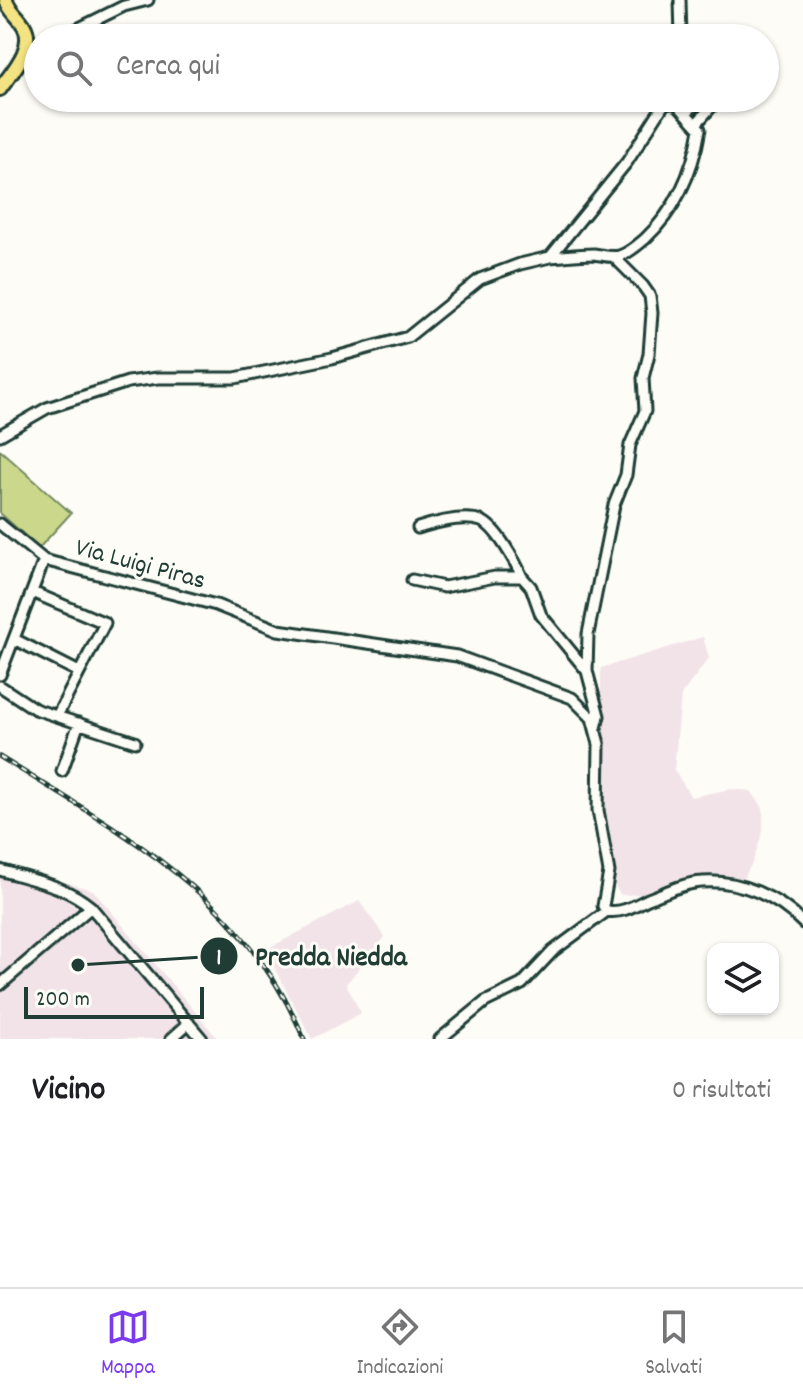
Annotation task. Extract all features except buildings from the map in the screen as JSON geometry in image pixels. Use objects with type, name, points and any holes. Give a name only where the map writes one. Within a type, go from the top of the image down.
[{"type":"highway","points":[[5,7],[24,25]]},
{"type":"highway","points":[[0,89],[24,54]]},
{"type":"street","points":[[87,24],[124,6],[148,0]]},
{"type":"street","points":[[680,0],[681,24]]},
{"type":"street","points":[[550,257],[627,162],[658,112]]},
{"type":"street","points":[[696,124],[707,112]]},
{"type":"street","points":[[0,435],[47,408],[128,382],[158,378],[235,378],[332,358],[408,337],[480,279],[520,264],[582,254],[621,256],[657,228],[683,192],[700,129],[686,113]]},
{"type":"street","points":[[614,257],[650,296],[652,313],[649,354],[643,378],[645,411],[630,445],[626,475],[614,505],[588,634],[587,671],[599,716],[596,728],[600,768],[598,810],[609,872],[603,906],[613,912],[679,887],[717,882],[773,898],[803,923]]},
{"type":"street","points":[[418,528],[443,520],[481,521],[491,528],[531,587],[541,615],[587,671]]},
{"type":"street","name":"Via Luigi Piras","points":[[0,524],[44,560],[216,605],[278,630],[457,656],[572,698],[584,708],[596,728]]},
{"type":"street","points":[[0,675],[44,560]]},
{"type":"street","points":[[412,580],[444,587],[495,577],[522,577]]},
{"type":"street","points":[[32,592],[105,623],[57,716]]},
{"type":"street","points":[[14,639],[79,672]]},
{"type":"street","points":[[0,686],[35,709],[135,742]]},
{"type":"street","points":[[62,771],[79,723]]},
{"type":"street","points":[[0,870],[67,890],[91,907],[202,1039]]},
{"type":"street","points":[[0,985],[91,907]]},
{"type":"street","points":[[440,1039],[485,1002],[522,984],[553,951],[607,911]]},
{"type":"street","points":[[171,1039],[189,1023]]},
{"type":"shaded area","points":[[703,637],[709,658],[681,695],[674,770],[691,797],[731,789],[751,791],[763,808],[763,831],[743,879],[678,878],[643,894],[621,895],[613,884],[615,867],[601,807],[601,668]]},
{"type":"shaded area","points":[[0,865],[93,890],[218,1039],[0,1039]]},
{"type":"shaded area","points":[[359,901],[385,937],[346,984],[361,1013],[312,1039],[265,950]]},
{"type":"green space","points":[[0,450],[71,513],[39,548],[0,513]]},
{"type":"railway","points":[[0,757],[135,842],[215,907],[249,945],[279,989],[304,1039]]},
{"type":"place","name":"Predda Niedda","points":[[78,965]]}]
